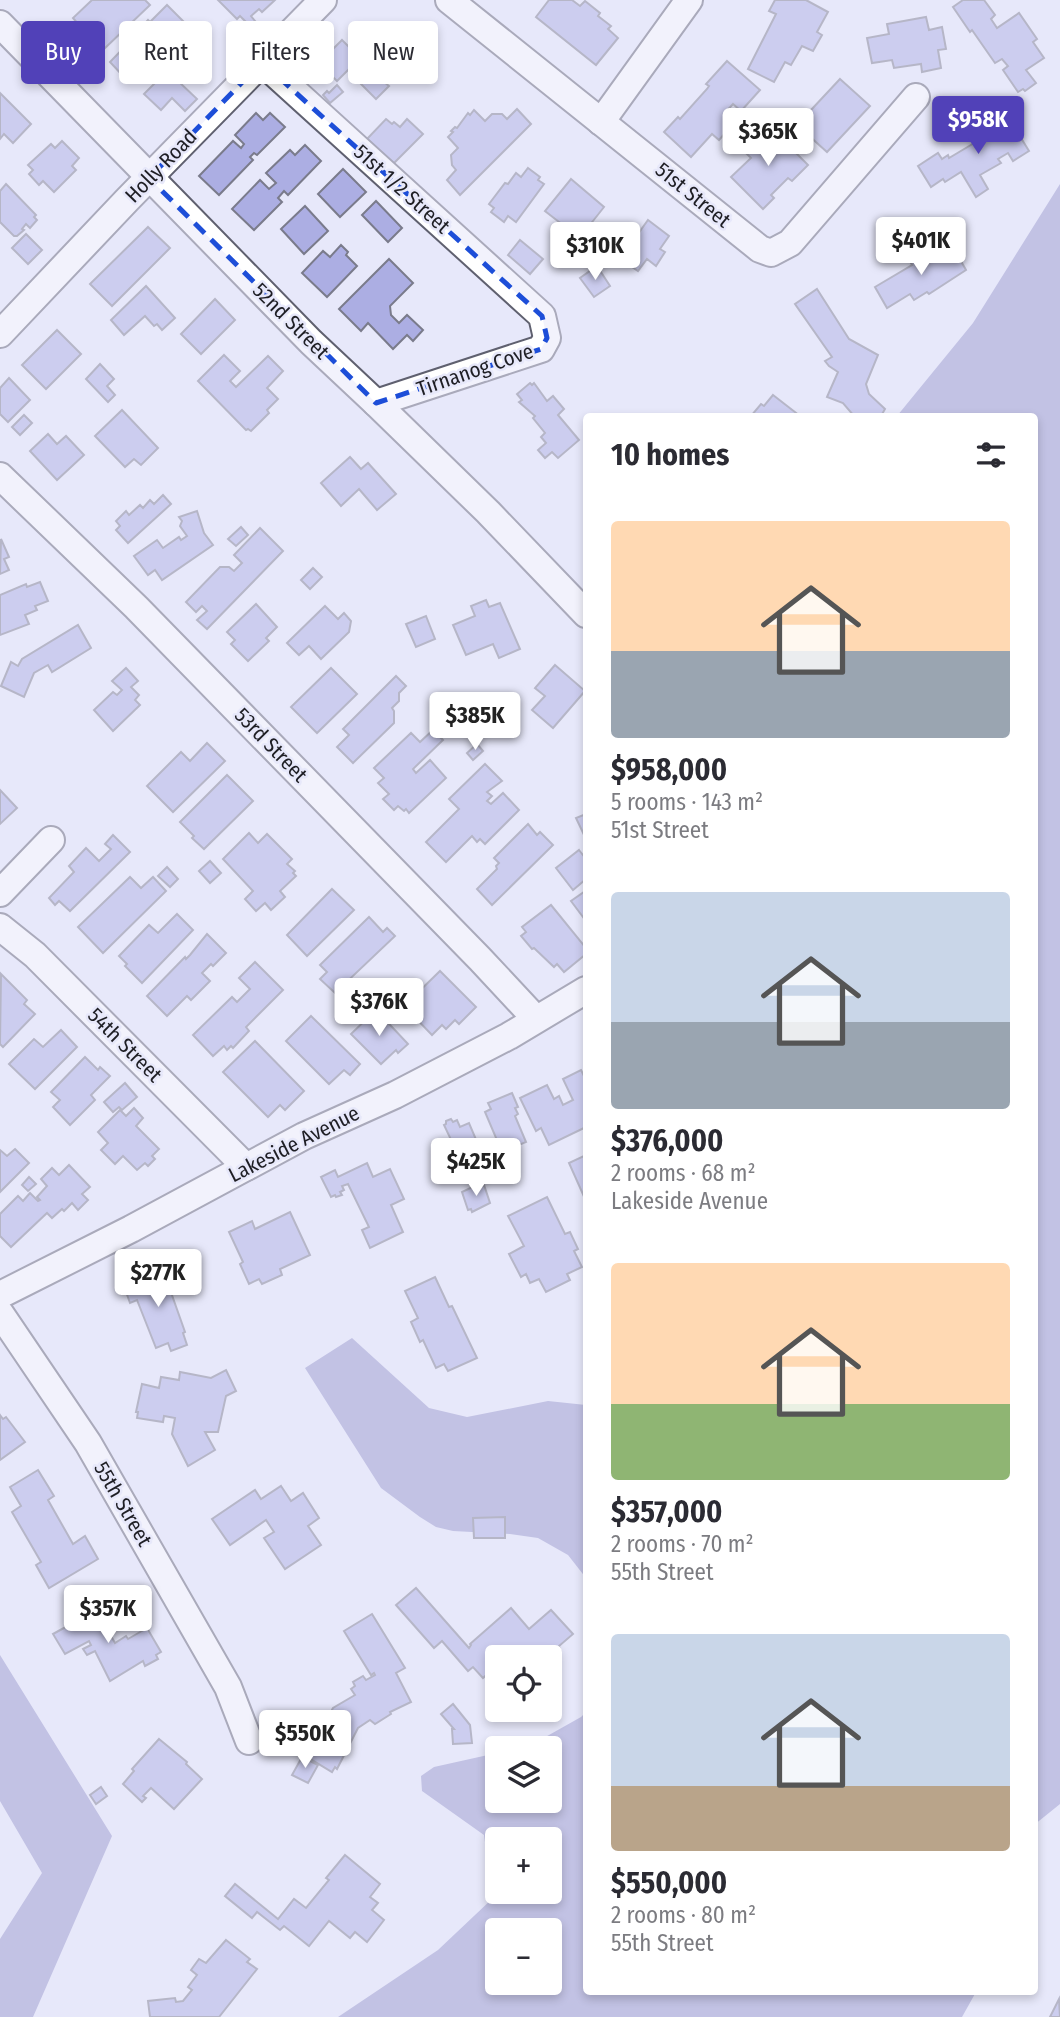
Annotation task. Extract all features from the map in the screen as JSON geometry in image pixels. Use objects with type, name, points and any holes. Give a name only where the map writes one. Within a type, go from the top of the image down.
[{"type":"street","name":"Holly Road","points":[[302,21],[323,0]]},
{"type":"street","name":"51st Street","points":[[449,0],[760,249],[771,253],[790,243],[916,97]]},
{"type":"street","points":[[601,122],[689,0]]},
{"type":"street","name":"52nd Street","points":[[0,24],[311,342],[488,512],[583,611]]},
{"type":"street","name":"Holly Road","points":[[0,334],[241,84]]},
{"type":"street","name":"51st 1/2 Street","points":[[286,84],[542,316]]},
{"type":"street","name":"Tirnanog Cove","points":[[376,403],[541,349],[547,338],[542,316]]},
{"type":"street","name":"53rd Street","points":[[0,476],[136,607],[471,949],[536,1019]]},
{"type":"street","points":[[0,893],[51,841]]},
{"type":"street","name":"54th Street","points":[[0,927],[35,955],[246,1167]]},
{"type":"street","name":"Lakeside Avenue","points":[[0,1295],[131,1229],[304,1136],[395,1095],[509,1036],[583,992]]},
{"type":"street","name":"55th Street","points":[[0,1313],[89,1443],[228,1687],[249,1741]]},
{"type":"highlighted area","points":[[262,62],[542,316],[547,338],[541,349],[376,403],[149,178]]},
{"type":"water","points":[[1060,184],[1060,1804],[1038,1822],[1038,413],[899,413],[973,323]]},
{"type":"water","points":[[352,1338],[429,1408],[467,1417],[548,1401],[583,1405],[583,1574],[568,1555],[538,1538],[453,1531],[436,1527],[420,1517],[381,1488],[305,1368]]},
{"type":"water","points":[[0,1655],[112,1836],[33,2017],[0,2017],[0,1939],[42,1873],[0,1801]]},
{"type":"water","points":[[583,1715],[583,1995],[974,1995],[962,2017],[338,2017],[438,1950],[487,1904],[562,1904],[562,1827],[485,1827],[485,1842],[484,1835],[422,1791],[421,1776],[434,1767],[485,1756],[485,1813],[562,1813],[562,1736],[547,1736]]},
{"type":"building","points":[[92,0],[145,0],[150,5],[133,21],[119,21],[119,35],[105,48],[105,21],[76,21],[73,18]]},
{"type":"building","points":[[218,0],[275,0],[262,12],[259,9],[251,16],[255,21],[245,21],[240,16],[237,19]]},
{"type":"building","points":[[549,0],[572,0],[580,6],[585,1],[611,26],[608,29],[618,38],[596,65],[536,17]]},
{"type":"building","points":[[775,0],[806,0],[828,12],[817,32],[822,35],[813,51],[802,46],[791,65],[785,62],[774,82],[748,69],[776,14],[769,11]]},
{"type":"building","points":[[963,0],[984,0],[995,15],[991,19],[997,28],[1019,13],[1037,39],[1033,42],[1044,58],[1026,70],[1036,83],[1025,91],[1023,89],[1018,92],[1003,70],[1008,66],[1002,59],[995,63],[953,7]]},
{"type":"building","points":[[167,5],[183,21],[151,21]]},
{"type":"building","points":[[926,17],[929,30],[942,27],[946,49],[938,50],[941,68],[922,72],[921,64],[894,68],[892,60],[872,63],[867,38],[889,34],[887,24]]},
{"type":"building","points":[[342,40],[348,46],[348,70],[337,81],[334,78],[334,48]]},
{"type":"building","points":[[119,53],[119,72],[110,62]]},
{"type":"building","points":[[727,61],[760,90],[741,111],[733,104],[724,114],[734,123],[719,140],[712,134],[691,157],[664,132],[678,117],[680,119],[707,89],[709,86],[706,84]]},
{"type":"building","points":[[840,79],[870,106],[827,152],[797,125]]},
{"type":"building","points":[[154,84],[181,84],[197,99],[185,111],[172,98],[161,110],[144,94]]},
{"type":"building","points":[[361,84],[389,86],[376,99]]},
{"type":"building","points":[[337,85],[343,92],[330,103],[323,95]]},
{"type":"building","points":[[0,93],[31,124],[13,143],[4,134],[0,139]]},
{"type":"building","points":[[517,109],[531,124],[460,195],[447,180],[456,170],[452,165],[451,155],[458,148],[448,137],[453,132],[451,131],[474,110],[485,121],[492,114],[502,114],[507,119]]},
{"type":"building","points":[[1005,112],[1029,151],[1013,161],[1008,153],[998,159],[1001,163],[980,175],[988,189],[976,197],[961,172],[931,187],[918,166],[938,153],[942,159],[948,155],[949,158],[991,133],[986,124]]},
{"type":"building","points":[[256,113],[263,120],[270,113],[285,127],[257,155],[254,153],[250,157],[253,160],[219,195],[199,176],[233,141],[241,148],[244,144],[235,135]]},
{"type":"building","points":[[386,119],[400,127],[407,119],[423,134],[393,164],[367,139]]},
{"type":"building","points":[[759,133],[767,142],[776,133],[808,165],[792,181],[788,178],[771,195],[774,198],[763,209],[731,177],[751,158],[743,150]]},
{"type":"building","points":[[62,141],[79,158],[72,166],[76,170],[54,192],[43,181],[39,185],[29,174],[33,170],[28,165],[51,144],[55,148]]},
{"type":"building","points":[[305,145],[321,161],[288,195],[284,191],[278,198],[282,202],[254,230],[232,209],[260,180],[269,189],[276,183],[266,173],[290,150],[295,155]]},
{"type":"building","points":[[528,168],[540,177],[538,180],[544,184],[516,222],[508,216],[504,222],[491,212],[494,208],[489,204],[505,183],[508,184],[516,173],[521,177]]},
{"type":"building","points":[[343,169],[366,192],[340,217],[318,194]]},
{"type":"building","points":[[571,179],[604,207],[589,226],[594,230],[585,242],[571,231],[567,237],[558,230],[563,225],[545,211]]},
{"type":"building","points":[[6,184],[36,215],[34,217],[37,220],[30,228],[26,224],[17,236],[0,222],[0,191]]},
{"type":"building","points":[[376,201],[402,228],[388,242],[362,215]]},
{"type":"building","points":[[305,206],[328,231],[304,254],[281,229]]},
{"type":"building","points":[[648,220],[669,236],[660,249],[665,252],[656,266],[647,259],[638,271],[611,252],[622,237],[625,239],[632,230],[638,234]]},
{"type":"building","points":[[148,227],[170,248],[112,306],[90,284]]},
{"type":"building","points":[[26,234],[42,250],[28,264],[12,248]]},
{"type":"building","points":[[520,240],[543,259],[530,274],[508,255]]},
{"type":"building","points":[[341,245],[357,266],[327,297],[302,273],[323,251],[330,257]]},
{"type":"building","points":[[928,248],[935,260],[954,249],[966,270],[929,294],[927,292],[914,300],[910,294],[887,308],[875,287],[912,265],[909,259]]},
{"type":"building","points":[[389,259],[413,283],[390,306],[391,315],[399,323],[407,315],[423,330],[413,341],[407,335],[393,349],[368,323],[361,331],[339,309]]},
{"type":"building","points":[[597,266],[610,286],[594,297],[580,278]]},
{"type":"building","points":[[146,286],[175,318],[162,330],[145,316],[124,335],[111,320]]},
{"type":"building","points":[[817,289],[849,339],[878,355],[866,384],[869,394],[885,409],[883,413],[851,413],[843,403],[827,397],[838,372],[825,361],[832,357],[795,304]]},
{"type":"building","points":[[215,299],[235,320],[201,354],[181,334]]},
{"type":"building","points":[[57,330],[81,354],[46,389],[22,365]]},
{"type":"building","points":[[224,355],[240,371],[230,381],[236,387],[268,356],[283,371],[267,388],[278,399],[267,410],[269,413],[251,431],[246,430],[198,381]]},
{"type":"building","points":[[100,364],[114,379],[107,386],[115,395],[108,402],[86,379]]},
{"type":"building","points":[[9,378],[30,400],[8,422],[0,414],[0,388]]},
{"type":"building","points":[[530,383],[534,383],[547,401],[553,396],[564,409],[558,415],[579,440],[558,458],[552,452],[545,458],[538,450],[546,443],[541,437],[545,433],[533,418],[535,416],[519,402],[522,400],[517,394]]},
{"type":"building","points":[[773,395],[796,413],[754,413],[761,404],[764,406]]},
{"type":"building","points":[[122,410],[158,448],[141,465],[134,459],[125,467],[95,436]]},
{"type":"building","points":[[24,415],[32,423],[20,435],[12,427]]},
{"type":"building","points":[[48,434],[57,444],[66,436],[84,455],[57,480],[30,451]]},
{"type":"building","points":[[350,457],[361,469],[368,463],[396,494],[377,510],[359,489],[341,506],[321,483]]},
{"type":"building","points":[[163,495],[171,504],[128,543],[116,530],[120,526],[116,521],[126,511],[129,515],[140,505],[143,508],[150,500],[154,504]]},
{"type":"building","points":[[197,511],[204,533],[213,545],[162,580],[155,570],[148,575],[134,556],[157,540],[163,548],[179,537],[181,540],[187,536],[180,526],[182,521],[179,517]]},
{"type":"building","points":[[241,527],[248,535],[236,546],[228,539]]},
{"type":"building","points":[[260,528],[283,551],[207,629],[197,620],[207,611],[202,606],[196,612],[186,602],[220,567],[229,567],[234,571],[242,563],[234,555]]},
{"type":"building","points":[[1,539],[9,557],[4,559],[9,570],[0,574]]},
{"type":"building","points":[[313,568],[322,577],[310,589],[301,580]]},
{"type":"building","points":[[40,582],[48,601],[35,606],[37,610],[25,615],[29,624],[0,635],[0,595],[26,584],[27,587]]},
{"type":"building","points":[[486,600],[489,607],[500,603],[520,649],[499,658],[493,644],[466,655],[453,625],[475,616],[471,606]]},
{"type":"building","points":[[256,604],[277,627],[266,638],[269,641],[248,661],[231,644],[235,640],[227,632]]},
{"type":"building","points":[[325,606],[338,619],[344,613],[351,621],[349,632],[321,659],[309,646],[299,655],[287,643]]},
{"type":"building","points":[[426,616],[435,639],[416,647],[406,624]]},
{"type":"building","points":[[78,625],[91,648],[52,672],[48,665],[34,673],[24,697],[1,686],[11,662],[18,666],[22,659]]},
{"type":"building","points":[[555,665],[583,689],[583,693],[553,728],[532,710],[545,696],[535,688]]},
{"type":"building","points":[[126,668],[138,681],[131,687],[139,695],[135,700],[140,705],[113,731],[94,710],[113,692],[117,695],[122,690],[112,681]]},
{"type":"building","points":[[331,668],[357,694],[317,733],[291,707]]},
{"type":"building","points":[[396,676],[406,686],[399,693],[399,701],[392,708],[394,723],[353,763],[337,747],[349,735],[343,729]]},
{"type":"building","points":[[433,730],[443,740],[413,769],[416,773],[430,760],[446,778],[409,813],[398,806],[394,810],[383,799],[389,794],[378,783],[384,778],[374,768],[411,733],[420,742]]},
{"type":"building","points":[[207,743],[225,761],[173,812],[147,786],[181,752],[190,761]]},
{"type":"building","points":[[477,744],[483,751],[473,760],[467,753]]},
{"type":"building","points":[[485,764],[502,781],[487,792],[492,796],[487,801],[491,804],[503,793],[519,810],[485,844],[480,839],[477,842],[472,836],[446,862],[426,842],[459,809],[449,799]]},
{"type":"building","points":[[227,775],[253,801],[204,849],[180,822]]},
{"type":"building","points":[[0,790],[17,808],[0,824]]},
{"type":"building","points":[[583,815],[583,833],[576,818]]},
{"type":"building","points":[[528,824],[537,835],[540,832],[553,845],[492,905],[477,889],[497,869],[499,863],[494,858]]},
{"type":"building","points":[[249,833],[258,843],[267,834],[292,859],[287,864],[295,871],[293,873],[296,876],[280,891],[285,897],[271,910],[265,903],[256,911],[245,899],[253,891],[223,859]]},
{"type":"building","points":[[113,835],[130,852],[70,911],[59,901],[55,905],[49,898],[74,872],[69,866],[86,848],[99,861],[111,849],[105,844]]},
{"type":"building","points":[[579,850],[583,855],[583,882],[573,890],[556,868]]},
{"type":"building","points":[[210,861],[221,873],[210,883],[199,871]]},
{"type":"building","points":[[167,867],[178,879],[170,887],[158,876]]},
{"type":"building","points":[[130,877],[141,888],[153,877],[166,891],[103,953],[78,927]]},
{"type":"building","points":[[332,889],[354,910],[307,956],[287,935]]},
{"type":"building","points":[[583,893],[583,917],[571,901]]},
{"type":"building","points":[[551,905],[583,944],[583,956],[564,972],[557,964],[554,967],[532,949],[521,936],[526,932],[522,927]]},
{"type":"building","points":[[177,914],[193,930],[142,983],[119,956],[149,925],[158,933]]},
{"type":"building","points":[[369,917],[383,932],[387,928],[395,936],[335,993],[320,979],[327,972],[320,965]]},
{"type":"building","points":[[207,934],[226,953],[202,973],[210,981],[191,1000],[187,996],[167,1016],[147,996],[190,955]]},
{"type":"building","points":[[255,962],[283,990],[246,1027],[249,1031],[233,1048],[231,1046],[227,1050],[224,1046],[213,1056],[193,1035],[232,997],[237,1002],[250,989],[239,978]]},
{"type":"building","points":[[440,971],[476,1007],[459,1024],[455,1020],[446,1029],[442,1025],[432,1035],[404,1006]]},
{"type":"building","points":[[1,974],[27,1000],[24,1004],[35,1014],[3,1047],[0,1044]]},
{"type":"building","points":[[401,982],[410,991],[402,1000],[393,991],[395,985]]},
{"type":"building","points":[[376,1010],[408,1044],[398,1053],[396,1050],[381,1064],[351,1034]]},
{"type":"building","points":[[311,1016],[360,1064],[350,1075],[344,1070],[329,1084],[286,1041]]},
{"type":"building","points":[[61,1030],[77,1047],[35,1089],[9,1064],[34,1039],[43,1047]]},
{"type":"building","points":[[255,1041],[304,1091],[285,1110],[280,1105],[268,1117],[223,1072]]},
{"type":"building","points":[[85,1057],[98,1070],[100,1067],[110,1076],[91,1095],[95,1100],[70,1125],[53,1107],[60,1100],[51,1092]]},
{"type":"building","points":[[581,1070],[583,1074],[583,1128],[549,1145],[541,1128],[536,1131],[520,1098],[547,1085],[554,1099],[559,1096],[563,1105],[573,1100],[563,1079]]},
{"type":"building","points":[[125,1083],[137,1097],[122,1110],[119,1107],[113,1112],[104,1102]]},
{"type":"building","points":[[512,1093],[518,1107],[515,1108],[518,1114],[515,1116],[526,1142],[502,1152],[485,1112],[491,1109],[488,1103]]},
{"type":"building","points":[[134,1108],[143,1118],[136,1126],[159,1149],[148,1166],[145,1163],[137,1170],[123,1156],[115,1164],[101,1150],[108,1143],[98,1132],[120,1110],[126,1116]]},
{"type":"building","points":[[451,1119],[453,1122],[457,1120],[460,1127],[469,1123],[483,1156],[463,1165],[444,1125]]},
{"type":"building","points":[[15,1149],[29,1163],[0,1192],[0,1150],[7,1156]]},
{"type":"building","points":[[583,1156],[583,1194],[569,1163]]},
{"type":"building","points":[[367,1163],[373,1177],[390,1169],[404,1199],[391,1205],[403,1232],[370,1248],[362,1230],[369,1227],[348,1184],[342,1186],[342,1195],[331,1197],[321,1177],[335,1170],[338,1177]]},
{"type":"building","points":[[69,1165],[90,1187],[82,1194],[88,1200],[78,1210],[72,1203],[52,1218],[47,1213],[11,1247],[0,1236],[0,1214],[18,1196],[23,1201],[30,1193],[40,1200],[37,1197],[47,1186],[41,1179],[52,1168],[59,1175]]},
{"type":"building","points":[[29,1177],[36,1184],[28,1191],[22,1185]]},
{"type":"building","points":[[481,1183],[490,1203],[472,1212],[471,1209],[468,1210],[462,1192]]},
{"type":"building","points":[[547,1197],[565,1234],[570,1232],[578,1249],[574,1251],[582,1267],[567,1274],[570,1280],[546,1292],[539,1279],[530,1283],[526,1274],[521,1277],[509,1254],[524,1246],[508,1216]]},
{"type":"building","points":[[290,1212],[310,1255],[280,1269],[282,1275],[262,1284],[259,1279],[249,1284],[240,1264],[243,1262],[229,1232],[252,1221],[255,1229]]},
{"type":"building","points":[[162,1267],[187,1345],[171,1351],[168,1343],[156,1348],[137,1300],[130,1303],[125,1289],[131,1287],[128,1280]]},
{"type":"building","points":[[435,1277],[477,1358],[448,1371],[444,1364],[436,1368],[423,1340],[420,1342],[411,1322],[418,1318],[405,1291]]},
{"type":"building","points":[[226,1370],[236,1391],[226,1396],[218,1432],[205,1432],[215,1450],[188,1466],[172,1434],[175,1418],[164,1416],[163,1422],[137,1418],[142,1384],[159,1388],[161,1377],[179,1380],[180,1372],[211,1378]]},
{"type":"building","points":[[0,1415],[3,1419],[6,1417],[25,1442],[0,1460]]},
{"type":"building","points":[[38,1470],[54,1496],[48,1500],[73,1544],[85,1536],[98,1559],[49,1588],[36,1565],[41,1562],[12,1512],[21,1506],[10,1487]]},
{"type":"building","points":[[281,1486],[291,1501],[303,1493],[319,1518],[308,1526],[321,1545],[285,1569],[264,1538],[274,1532],[266,1520],[230,1545],[212,1519],[255,1490],[261,1499]]},
{"type":"building","points":[[505,1517],[505,1538],[474,1538],[473,1518]]},
{"type":"building","points":[[416,1588],[469,1648],[470,1644],[511,1608],[529,1629],[551,1610],[573,1634],[560,1645],[485,1645],[483,1678],[473,1667],[468,1671],[442,1641],[434,1648],[396,1605]]},
{"type":"building","points":[[98,1613],[115,1643],[147,1628],[161,1652],[156,1655],[158,1659],[145,1666],[143,1661],[110,1681],[95,1651],[87,1655],[83,1649],[91,1645],[89,1641],[65,1654],[53,1634],[73,1623],[71,1619],[78,1615],[83,1622]]},
{"type":"building","points":[[372,1614],[405,1668],[396,1673],[411,1702],[390,1712],[391,1714],[375,1724],[370,1720],[358,1728],[337,1769],[335,1767],[332,1772],[304,1755],[316,1730],[320,1732],[333,1708],[355,1695],[351,1689],[355,1686],[353,1682],[363,1676],[366,1680],[375,1675],[371,1675],[344,1631]]},
{"type":"building","points":[[453,1704],[470,1725],[472,1743],[453,1744],[454,1729],[441,1714]]},
{"type":"building","points":[[159,1739],[187,1762],[202,1779],[174,1809],[151,1788],[143,1796],[146,1798],[142,1802],[123,1784],[134,1771],[132,1769]]},
{"type":"building","points":[[302,1757],[318,1765],[308,1783],[292,1775]]},
{"type":"building","points":[[101,1787],[107,1796],[96,1804],[90,1795]]},
{"type":"building","points":[[345,1855],[380,1884],[370,1897],[378,1903],[372,1910],[384,1920],[367,1942],[355,1932],[350,1938],[329,1921],[309,1946],[284,1926],[280,1930],[257,1912],[252,1918],[225,1896],[235,1884],[278,1919],[294,1899],[306,1908]]},
{"type":"building","points":[[226,1940],[250,1959],[247,1962],[257,1969],[219,2017],[150,2017],[148,2001],[175,1998],[176,2002],[183,2001],[192,1990],[188,1987],[197,1975],[191,1970],[199,1959],[206,1963]]},
{"type":"building","points":[[1059,1999],[1060,2017],[1050,2017]]}]
